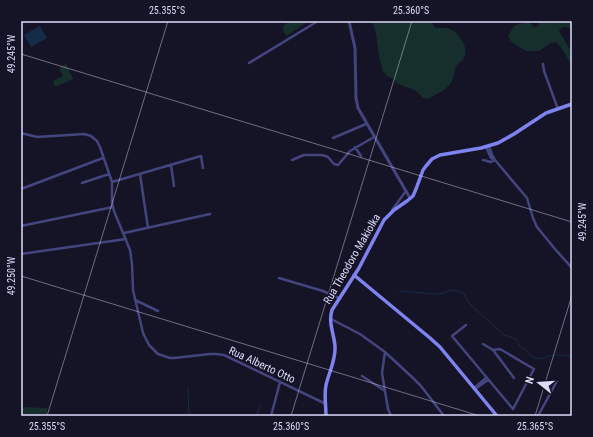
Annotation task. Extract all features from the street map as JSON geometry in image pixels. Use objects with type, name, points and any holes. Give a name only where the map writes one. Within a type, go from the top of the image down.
[{"type":"main road","name":"Rua Theodoro Makiolka","points":[[326,416],[326,386],[335,352],[331,318],[332,310],[364,259],[382,223],[390,212],[410,198],[416,189],[426,166],[432,159],[440,155],[488,146],[509,138],[542,116],[572,104]]},
{"type":"main road","points":[[354,275],[436,343],[497,416]]},
{"type":"street","points":[[249,63],[318,21]]},
{"type":"street","points":[[349,21],[354,48],[357,105],[359,112],[410,198]]},
{"type":"street","points":[[543,64],[544,71],[558,109]]},
{"type":"street","points":[[333,138],[366,124]]},
{"type":"street","name":"Rua Alberto Otto","points":[[21,133],[37,137],[76,134],[88,135],[97,141],[112,182],[113,207],[130,250],[132,259],[132,286],[135,300],[147,342],[152,349],[158,354],[174,358],[220,354],[326,404]]},
{"type":"street","points":[[292,160],[304,155],[322,155],[328,157],[332,163],[338,165],[348,152],[374,137]]},
{"type":"street","points":[[488,146],[491,158],[496,160],[527,198],[537,227],[572,268]]},
{"type":"street","points":[[355,147],[361,156]]},
{"type":"street","points":[[112,182],[201,156],[203,168]]},
{"type":"street","points":[[21,189],[103,158]]},
{"type":"street","points":[[483,160],[491,162],[496,160]]},
{"type":"street","points":[[171,165],[174,186]]},
{"type":"street","points":[[82,183],[109,174]]},
{"type":"street","points":[[140,174],[148,228]]},
{"type":"street","points":[[390,212],[406,191]]},
{"type":"street","points":[[21,226],[113,207]]},
{"type":"street","points":[[124,233],[210,214]]},
{"type":"street","points":[[21,254],[126,238]]},
{"type":"street","points":[[279,278],[323,291],[339,298]]},
{"type":"street","points":[[135,300],[158,311]]},
{"type":"street","points":[[331,318],[360,334],[385,352],[421,386],[444,416]]},
{"type":"street","points":[[466,325],[452,336],[513,410],[534,369],[500,349],[494,350]]},
{"type":"street","points":[[483,344],[494,350],[514,378]]},
{"type":"street","points":[[385,352],[382,370],[388,409],[391,416]]},
{"type":"street","points":[[362,376],[385,392]]},
{"type":"street","points":[[474,389],[487,379]]},
{"type":"street","points":[[538,416],[557,381]]},
{"type":"street","points":[[272,416],[280,382]]},
{"type":"green space","points":[[290,21],[309,21],[286,36],[282,27]]},
{"type":"green space","points":[[372,21],[432,21],[434,27],[453,30],[463,43],[465,56],[456,67],[453,79],[449,86],[428,99],[423,98],[415,90],[403,86],[397,83],[393,78],[388,77],[383,71],[379,57],[376,33]]},
{"type":"green space","points":[[539,21],[572,21],[572,28],[562,27],[559,31],[572,53],[572,66],[556,42],[551,43],[539,51],[526,51],[511,42],[508,35],[515,25],[529,22],[534,27],[538,26]]},
{"type":"green space","points":[[66,64],[73,79],[55,87],[53,81],[63,76],[59,68]]},
{"type":"green space","points":[[21,407],[47,408],[47,416],[21,416]]},
{"type":"water","points":[[40,26],[47,38],[31,47],[24,35]]},
{"type":"waterway","points":[[399,291],[436,294],[444,293],[449,290],[459,291],[464,294],[473,307],[504,335],[516,339],[521,347],[533,358],[540,359],[552,355],[572,357]]},
{"type":"waterway","points":[[188,388],[189,416]]},
{"type":"waterway","points":[[257,416],[260,404]]}]
